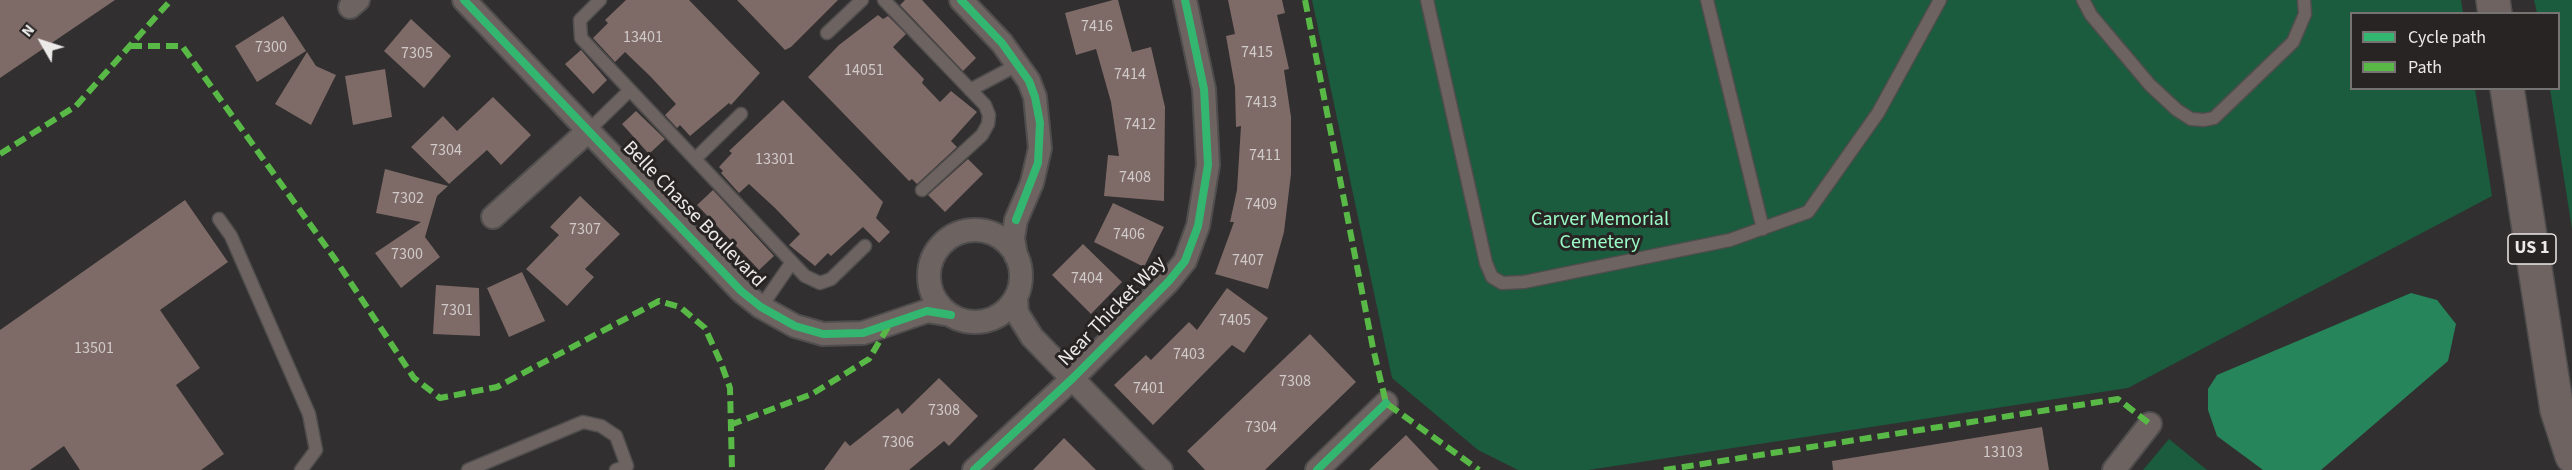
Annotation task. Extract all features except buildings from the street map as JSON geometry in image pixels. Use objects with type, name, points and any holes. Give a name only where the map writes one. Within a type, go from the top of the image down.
[{"type":"main road","name":"US 1","points":[[2507,90],[2557,410],[2572,456]]},
{"type":"main road","name":"US 1","points":[[2555,470],[2557,410]]},
{"type":"street","name":"Belle Chasse Boulevard","points":[[464,0],[741,291],[760,307],[795,326],[823,334],[863,333],[908,320],[927,311],[951,315],[971,322],[991,319],[1013,326],[1032,337]]},
{"type":"street","name":"Belle Chasse Boulevard","points":[[961,0],[1019,64],[1035,97],[1040,148],[1032,183],[1016,220],[1013,238],[1020,265],[1021,284],[1016,297],[1017,312],[1032,337],[1161,470]]},
{"type":"street","name":"Near Thicket Way","points":[[974,470],[1073,378],[1169,281],[1185,261],[1198,226],[1208,154],[1204,89],[1185,0]]},
{"type":"street","points":[[493,217],[588,130]]},
{"type":"street","points":[[951,315],[936,301],[931,285],[931,264],[940,246],[949,238],[968,230],[988,231],[1016,220]]},
{"type":"street","points":[[988,231],[1008,243],[1016,256]]},
{"type":"street","points":[[917,315],[931,285]]},
{"type":"street","points":[[991,319],[1008,309],[1016,297]]},
{"type":"street","points":[[1317,470],[1386,403]]},
{"type":"street","points":[[2114,470],[2150,424]]},
{"type":"lane","points":[[600,0],[580,20],[581,38],[806,276],[820,283],[831,279],[865,246]]},
{"type":"lane","points":[[827,33],[862,0]]},
{"type":"lane","points":[[884,0],[985,105],[989,115],[988,124],[982,135],[922,190]]},
{"type":"lane","points":[[1427,0],[1486,262],[1492,277],[1502,283],[1524,282],[1730,240],[1808,212],[1878,113],[1941,1]]},
{"type":"lane","points":[[1707,0],[1763,229]]},
{"type":"lane","points":[[2083,0],[2091,15],[2150,85],[2191,119],[2204,120],[2214,118],[2293,42],[2305,14],[2304,0]]},
{"type":"lane","points":[[970,90],[1019,64]]},
{"type":"lane","points":[[588,130],[630,90]]},
{"type":"lane","points":[[695,159],[741,114]]},
{"type":"lane","points":[[219,219],[231,236],[309,414],[316,450],[301,470]]},
{"type":"lane","points":[[760,307],[792,262]]},
{"type":"lane","points":[[468,470],[583,422],[602,426],[616,436],[624,469]]},
{"type":"green space","name":"Carver Memorial Cemetery","points":[[1312,0],[2461,0],[2463,12],[2350,12],[2350,90],[2475,90],[2492,196],[2128,388],[1588,470],[1518,470],[1478,450],[1392,378]]},
{"type":"green space","points":[[2534,0],[2572,0],[2572,229],[2550,90],[2560,90],[2560,12],[2537,12]]},
{"type":"green space","points":[[2169,439],[2207,470],[2143,470]]},
{"type":"shaded area","points":[[2411,293],[2437,300],[2456,324],[2448,361],[2321,470],[2263,470],[2217,436],[2208,410],[2208,389],[2217,375]]},
{"type":"marked path","points":[[0,154],[76,106],[171,0]]},
{"type":"marked path","points":[[1305,0],[1373,348],[1386,403],[1479,470]]},
{"type":"marked path","points":[[130,46],[182,46],[335,259],[414,378],[440,398],[497,387],[659,301],[680,307],[705,328],[721,363],[730,388],[732,470]]},
{"type":"marked path","points":[[730,425],[812,394],[869,359],[888,327]]},
{"type":"marked path","points":[[1664,470],[2118,399],[2150,424]]},
{"type":"cycle path","points":[[464,0],[741,291],[761,307],[795,326],[823,334],[863,333],[927,311],[951,315]]},
{"type":"cycle path","points":[[961,0],[1002,43],[1029,81],[1035,97],[1040,123],[1038,163],[1016,220]]},
{"type":"cycle path","points":[[974,470],[1073,378],[1169,281],[1185,261],[1198,226],[1208,165],[1204,89],[1185,0]]},
{"type":"cycle path","points":[[1317,470],[1386,403]]}]
